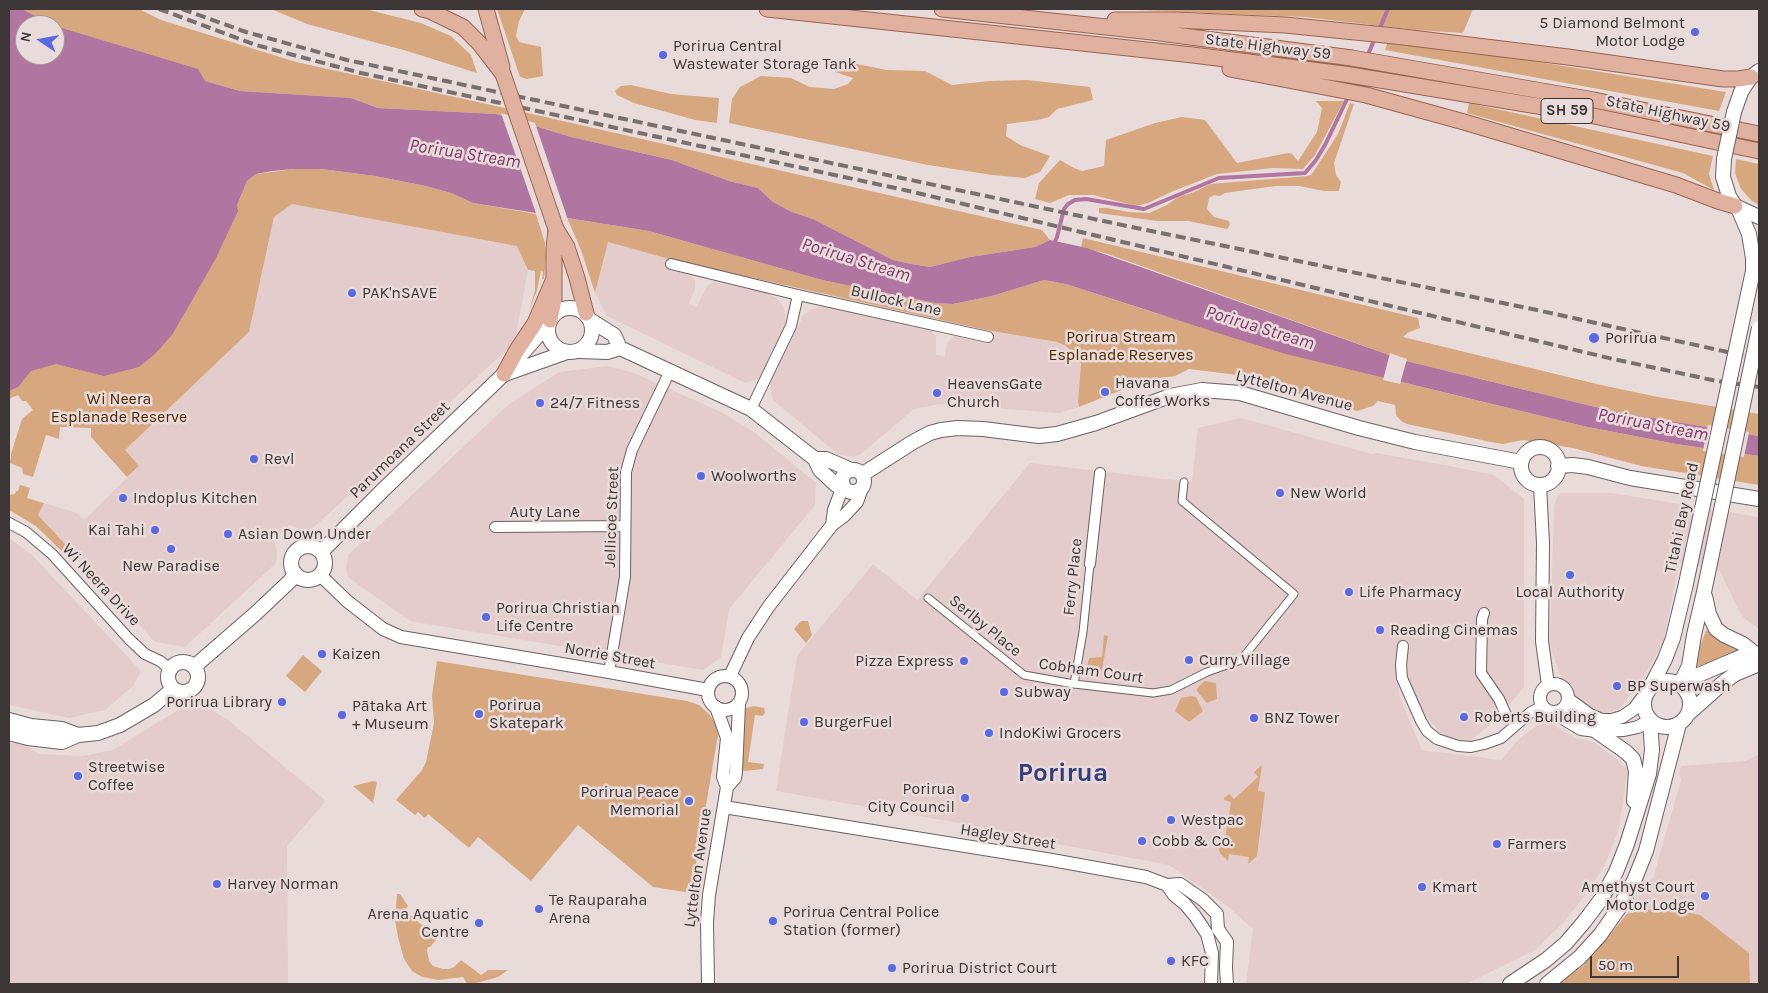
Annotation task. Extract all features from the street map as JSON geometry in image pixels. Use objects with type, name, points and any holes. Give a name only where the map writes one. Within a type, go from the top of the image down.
[{"type":"main road","points":[[422,9],[444,17],[463,27],[479,43],[503,74]]},
{"type":"main road","points":[[486,9],[503,74],[556,229],[567,247],[578,278],[593,328],[592,336],[586,346],[573,351],[558,349],[548,333],[554,299],[553,281],[556,229]]},
{"type":"main road","name":"State Highway 59","points":[[767,9],[1092,44],[1373,78],[1580,113],[1759,152]]},
{"type":"main road","name":"State Highway 59","points":[[942,9],[1094,25],[1380,62],[1594,100],[1759,134]]},
{"type":"main road","points":[[1094,25],[1111,20],[1176,20],[1284,25],[1395,36],[1623,64],[1723,79],[1738,79],[1755,74]]},
{"type":"main road","points":[[1092,44],[1338,88],[1366,95],[1676,185],[1759,217]]},
{"type":"main road","name":"Titahi Bay Road","points":[[1649,689],[1665,659],[1673,638],[1753,271],[1749,234],[1729,196],[1723,178],[1724,159],[1734,112],[1741,92],[1755,74]]},
{"type":"main road","points":[[504,374],[535,323],[553,281]]},
{"type":"main road","points":[[550,322],[559,310],[567,308],[579,309],[614,335],[620,348],[751,409],[815,459],[820,470],[836,485],[843,486],[848,491],[853,492],[862,488],[865,481],[857,472],[826,459],[815,459]]},
{"type":"main road","name":"Parumoana Street","points":[[321,552],[504,374],[550,322]]},
{"type":"main road","points":[[1682,686],[1689,666],[1759,328]]},
{"type":"main road","name":"Parumoana Street","points":[[504,374],[573,351],[607,352],[620,348]]},
{"type":"main road","name":"Lyttelton Avenue","points":[[857,472],[930,433],[941,430],[958,428],[983,429],[1039,436],[1057,434],[1096,423],[1170,396],[1202,390],[1240,393],[1359,428],[1415,442],[1521,462]]},
{"type":"main road","points":[[1544,448],[1550,450],[1555,456],[1558,466],[1557,474],[1552,481],[1540,485],[1532,484],[1521,471],[1521,462],[1529,450],[1544,448]]},
{"type":"main road","points":[[1558,466],[1588,467],[1647,481],[1759,499]]},
{"type":"main road","points":[[843,486],[843,477],[846,472],[857,472]]},
{"type":"main road","points":[[310,546],[321,552],[325,564],[320,575],[309,580],[300,578],[295,573],[292,568],[292,561],[298,550],[310,546]]},
{"type":"main road","points":[[195,666],[263,606],[295,573]]},
{"type":"main road","points":[[1704,592],[1709,614],[1716,628],[1724,635],[1743,644],[1758,657]]},
{"type":"main road","points":[[1682,686],[1696,676],[1758,657]]},
{"type":"main road","points":[[1650,720],[1654,724],[1667,727],[1683,719],[1724,682],[1758,657]]},
{"type":"main road","points":[[177,662],[191,663],[195,666],[199,677],[195,687],[186,692],[173,688],[168,681],[170,669],[177,662]]},
{"type":"main road","points":[[1510,984],[1546,960],[1566,943],[1602,898],[1616,872],[1649,774],[1652,750],[1650,720],[1644,707],[1649,689],[1662,681],[1674,681],[1682,686],[1690,700],[1690,707],[1683,719],[1646,851],[1634,881],[1620,908],[1600,935],[1580,957],[1547,984]]},
{"type":"main road","points":[[9,733],[28,738],[62,742],[78,735],[98,733],[120,725],[154,705],[173,688]]},
{"type":"main road","points":[[9,720],[31,726],[62,729],[78,735]]},
{"type":"main road","points":[[1596,731],[1633,759],[1637,784],[1630,834]]},
{"type":"street","name":"Bullock Lane","points":[[671,264],[798,295],[988,337]]},
{"type":"street","points":[[751,409],[791,326],[798,295]]},
{"type":"street","name":"Jellicoe Street","points":[[609,672],[623,594],[626,560],[625,486],[628,464],[632,450],[670,371]]},
{"type":"street","name":"Ferry Place","points":[[1074,684],[1082,632],[1100,473]]},
{"type":"street","name":"Cobham Court","points":[[1024,675],[1074,684],[1153,693],[1171,690],[1207,672],[1241,660],[1294,594],[1182,501],[1184,482]]},
{"type":"street","points":[[1540,485],[1543,543],[1542,641],[1548,685]]},
{"type":"street","points":[[832,525],[834,510],[843,486]]},
{"type":"street","points":[[730,676],[748,638],[757,624],[832,525],[844,516],[857,502],[862,488]]},
{"type":"street","name":"Wi Neera Drive","points":[[9,523],[26,532],[52,554],[129,639],[145,654],[160,661],[170,669]]},
{"type":"street","name":"Auty Lane","points":[[495,527],[625,526]]},
{"type":"street","name":"Norrie Street","points":[[320,575],[347,601],[384,629],[402,637],[708,690]]},
{"type":"street","name":"Serlby Place","points":[[928,598],[1024,675]]},
{"type":"street","points":[[1484,613],[1482,619],[1481,673],[1499,699],[1506,715],[1517,723]]},
{"type":"street","points":[[1403,646],[1402,678],[1420,721],[1427,731],[1437,739],[1458,746],[1472,746],[1501,738],[1531,712],[1543,706]]},
{"type":"street","points":[[730,676],[737,680],[742,687],[743,693],[739,704],[726,710],[716,707],[710,700],[708,690],[716,678],[730,676]]},
{"type":"street","points":[[1649,689],[1634,709],[1622,717],[1612,720],[1602,720],[1590,716],[1568,698],[1566,690],[1560,685],[1548,685],[1540,694],[1543,706],[1546,709],[1555,712],[1581,729],[1596,731],[1624,730],[1638,727],[1650,720]]},
{"type":"street","points":[[1555,712],[1562,709],[1568,698]]},
{"type":"street","name":"Lyttelton Avenue","points":[[727,787],[735,778],[736,772],[739,704]]},
{"type":"street","name":"Lyttelton Avenue","points":[[708,984],[707,922],[709,895],[727,787],[723,777],[726,738],[716,707]]},
{"type":"street","name":"Hagley Street","points":[[724,807],[1146,877],[1167,885],[1180,884],[1204,900],[1217,914],[1212,931],[1211,984]]},
{"type":"street","name":"Hagley Street","points":[[1167,885],[1174,895],[1195,916],[1227,942],[1227,984]]},
{"type":"shaded area","points":[[292,204],[518,246],[528,270],[516,336],[510,347],[314,527],[307,530],[290,525],[274,539],[277,553],[275,564],[185,647],[155,642],[38,515],[44,503],[77,513],[84,520],[139,466],[124,450],[249,332],[274,217]]},
{"type":"shaded area","points":[[608,242],[673,260],[668,270],[691,275],[695,281],[695,289],[689,303],[696,307],[708,285],[714,282],[761,291],[777,298],[785,310],[785,326],[759,379],[745,383],[607,316],[595,293]]},
{"type":"shaded area","points":[[824,306],[931,330],[936,336],[936,355],[945,356],[947,343],[954,336],[989,344],[991,331],[1062,343],[1079,359],[1081,364],[1079,407],[1059,413],[939,404],[914,409],[861,454],[854,457],[839,455],[773,400],[770,383],[803,316],[813,309]]},
{"type":"shaded area","points":[[607,366],[634,373],[721,412],[754,432],[816,483],[815,505],[729,609],[721,657],[703,670],[410,621],[349,578],[346,567],[349,554],[509,404],[559,372]]},
{"type":"shaded area","points":[[1241,418],[1372,454],[1376,453],[1494,475],[1524,499],[1524,687],[1497,719],[1470,741],[1455,741],[1439,732],[1424,713],[1408,681],[1405,668],[1408,647],[1401,645],[1396,673],[1400,698],[1422,750],[1501,760],[1520,738],[1539,724],[1546,723],[1576,738],[1592,741],[1617,759],[1628,771],[1618,832],[1607,860],[1592,886],[1565,921],[1535,950],[1466,984],[1246,984],[1253,929],[1226,905],[1169,865],[1030,839],[993,829],[776,791],[797,656],[873,564],[917,600],[1030,463],[1192,482],[1198,428]]},
{"type":"shaded area","points":[[1559,493],[1612,493],[1759,517],[1759,629],[1744,618],[1720,571],[1679,563],[1663,643],[1642,680],[1619,709],[1602,715],[1587,710],[1573,697],[1559,672],[1550,645],[1554,506]]},
{"type":"shaded area","points":[[9,538],[32,555],[141,671],[133,686],[105,710],[69,718],[9,705]]},
{"type":"shaded area","points":[[188,704],[206,707],[227,719],[326,801],[287,846],[288,984],[9,984],[9,742],[27,746],[40,754],[83,756],[113,750]]},
{"type":"shaded area","points":[[1759,754],[1759,984],[1750,984],[1749,953],[1645,910],[1627,914],[1643,887],[1653,878],[1681,780],[1679,774],[1681,766],[1745,761]]},
{"type":"green space","points":[[22,9],[139,9],[161,20],[296,62],[1042,230],[1050,240],[1035,247],[970,257],[930,267],[911,264],[893,260],[813,219],[792,212],[773,202],[758,188],[729,181],[672,160],[571,137],[496,114],[378,108],[351,98],[240,91],[205,81],[65,30],[65,15],[34,15]]},
{"type":"green space","points":[[271,9],[365,9],[421,23],[451,36],[471,55],[477,73],[407,51],[307,24]]},
{"type":"green space","points":[[497,9],[525,9],[519,21],[516,36],[519,42],[541,47],[543,76],[527,79],[520,77]]},
{"type":"green space","points":[[1116,9],[1473,9],[1463,33],[1416,30],[1304,17]]},
{"type":"green space","points":[[1389,38],[1726,92],[1719,111],[1385,50]]},
{"type":"green space","points":[[857,64],[887,70],[925,71],[952,85],[989,81],[1027,80],[1090,87],[1093,100],[1057,109],[1049,117],[1007,124],[1006,136],[1020,145],[1050,156],[1040,172],[1025,178],[928,165],[729,123],[732,99],[740,87],[761,76],[791,78],[810,87],[834,89],[848,84],[853,78],[835,72],[836,66]]},
{"type":"green space","points":[[631,85],[671,94],[719,98],[717,123],[695,120],[634,103],[617,95],[615,91],[621,86]]},
{"type":"green space","points":[[1316,101],[1344,101],[1315,155],[1303,169],[1273,168],[1217,174],[1148,203],[1136,206],[1093,195],[1069,195],[1050,203],[1035,199],[1039,183],[1060,160],[1082,171],[1104,166],[1106,140],[1155,123],[1182,117],[1205,120],[1237,163],[1288,153],[1292,154],[1298,161],[1317,132],[1322,108]]},
{"type":"green space","points":[[1350,103],[1354,104],[1334,163],[1336,175],[1341,182],[1339,191],[1324,191],[1299,186],[1275,186],[1225,193],[1220,196],[1214,195],[1209,198],[1207,209],[1214,217],[1229,221],[1230,225],[1227,229],[1188,221],[1157,221],[1099,213],[1099,208],[1106,208],[1149,213],[1167,205],[1178,197],[1210,184],[1308,176],[1312,174],[1338,134]]},
{"type":"green space","points":[[1469,103],[1713,156],[1709,174],[1714,190],[1683,173],[1467,113]]},
{"type":"green space","name":"Wi Neera Esplanade Reserve","points":[[9,150],[237,205],[247,181],[256,174],[295,169],[322,169],[375,176],[426,186],[451,193],[473,203],[536,214],[545,243],[544,279],[542,279],[543,272],[541,271],[537,290],[529,311],[535,290],[535,271],[528,270],[517,246],[292,204],[274,217],[249,332],[125,450],[139,466],[127,477],[91,437],[91,428],[60,427],[59,439],[46,435],[33,477],[23,474],[22,468],[10,463],[21,422],[33,410],[18,395],[9,399]]},
{"type":"green space","points":[[1736,159],[1759,164],[1759,205],[1752,201],[1741,189],[1735,173]]},
{"type":"green space","name":"Porirua Stream Esplanade Reserves","points":[[567,218],[649,231],[822,280],[935,303],[953,304],[992,296],[1044,280],[1066,284],[1155,313],[1401,382],[1583,426],[1676,444],[1759,456],[1759,485],[1641,466],[1573,448],[1542,443],[1523,440],[1503,444],[1491,442],[1407,424],[1396,415],[1395,405],[1378,401],[1373,406],[1357,411],[1277,387],[1253,377],[1189,369],[1175,376],[1147,380],[1079,407],[1081,364],[1079,359],[1066,346],[1057,342],[986,330],[673,260],[608,242],[595,293],[581,250]]},
{"type":"green space","name":"Porirua Stream Esplanade Reserves","points":[[1083,238],[1418,318],[1420,328],[1409,332],[1403,337],[1601,385],[1658,397],[1759,414],[1759,436],[1612,411],[1406,361],[1108,254],[1081,247]]},
{"type":"green space","points":[[20,485],[30,488],[27,498],[44,503],[38,515],[80,560],[74,563],[36,526],[9,510],[9,495],[15,494]]},
{"type":"green space","points":[[801,621],[808,621],[812,635],[806,643],[794,629]]},
{"type":"green space","points":[[1706,630],[1723,643],[1742,652],[1697,666],[1700,647]]},
{"type":"green space","points":[[1104,635],[1108,636],[1101,675],[1086,671],[1089,658],[1102,657]]},
{"type":"green space","points":[[303,655],[322,671],[305,692],[286,676]]},
{"type":"green space","points":[[437,661],[687,701],[699,705],[709,714],[715,723],[718,735],[691,893],[653,887],[578,825],[531,881],[478,837],[469,848],[428,814],[425,818],[418,812],[415,815],[396,800],[422,770],[426,762],[434,723],[432,696]]},
{"type":"green space","points":[[1205,681],[1216,683],[1217,699],[1207,703],[1197,691],[1197,688]]},
{"type":"green space","points":[[1196,697],[1203,711],[1189,722],[1175,711],[1181,698]]},
{"type":"green space","points":[[754,706],[764,708],[765,713],[762,716],[755,715],[748,762],[764,764],[763,769],[745,771],[742,770],[743,714],[746,708]]},
{"type":"green space","points":[[1262,765],[1258,791],[1265,792],[1257,856],[1248,864],[1249,857],[1229,854],[1228,861],[1220,853],[1217,844],[1224,844],[1231,802],[1224,800],[1224,798],[1229,794],[1234,799],[1258,777],[1254,772]]},
{"type":"green space","points":[[373,781],[377,782],[373,803],[353,786]]},
{"type":"green space","points":[[397,894],[400,894],[408,906],[406,909],[409,914],[429,931],[428,933],[436,940],[427,950],[429,961],[433,966],[449,969],[461,960],[481,975],[488,970],[508,970],[498,977],[473,984],[467,984],[463,977],[438,980],[422,977],[412,971],[404,959],[398,937],[395,920]]},
{"type":"green space","points":[[1671,909],[1700,915],[1749,953],[1750,984],[1558,984],[1584,965],[1627,914],[1645,910]]},
{"type":"water","name":"Porirua Stream","points":[[9,9],[22,9],[34,15],[15,15],[15,65],[65,65],[65,29],[198,69],[205,81],[240,91],[351,98],[378,108],[496,114],[571,137],[672,160],[729,181],[758,188],[773,202],[792,212],[813,219],[893,260],[930,267],[970,257],[1035,247],[1050,240],[1087,248],[1406,361],[1612,411],[1759,436],[1759,456],[1676,444],[1583,426],[1286,354],[1066,284],[1044,280],[992,296],[953,304],[935,303],[822,280],[649,231],[473,203],[451,193],[426,186],[375,176],[322,169],[272,171],[256,174],[247,181],[237,205],[238,211],[216,258],[172,335],[155,354],[139,367],[104,376],[56,364],[31,371],[18,387],[9,391]]},
{"type":"pier","points":[[501,113],[535,123],[568,220],[537,216]]},
{"type":"pier","points":[[1390,353],[1407,359],[1400,384],[1383,380]]},
{"type":"pier","points":[[1708,425],[1749,432],[1744,457],[1703,451]]},
{"type":"waterway","points":[[1379,30],[1388,9]]},
{"type":"waterway","points":[[1367,57],[1375,38]]},
{"type":"waterway","points":[[1053,246],[1064,209],[1075,200],[1086,199],[1144,209],[1219,178],[1305,173],[1325,145],[1349,95]]},
{"type":"railway","points":[[159,9],[256,45],[361,73],[909,191],[1613,359],[1717,381],[1759,387]]},
{"type":"railway","points":[[182,9],[246,32],[347,60],[1127,226],[1537,310],[1759,359]]},
{"type":"place","name":"5 Diamond Belmont Motor Lodge","points":[[1695,32]]},
{"type":"place","name":"Porirua Central Wastewater Storage Tank","points":[[663,55]]},
{"type":"place","name":"PAK'nSAVE","points":[[352,293]]},
{"type":"place","name":"Porirua","points":[[1594,338]]},
{"type":"place","name":"Havana Coffee Works","points":[[1105,392]]},
{"type":"place","name":"HeavensGate Church","points":[[937,393]]},
{"type":"place","name":"24/7 Fitness","points":[[540,403]]},
{"type":"place","name":"Revl","points":[[254,459]]},
{"type":"place","name":"Woolworths","points":[[701,476]]},
{"type":"place","name":"New World","points":[[1280,493]]},
{"type":"place","name":"Indoplus Kitchen","points":[[123,498]]},
{"type":"place","name":"Kai Tahi","points":[[155,530]]},
{"type":"place","name":"Asian Down Under","points":[[228,534]]},
{"type":"place","name":"New Paradise","points":[[171,549]]},
{"type":"place","name":"Local Authority","points":[[1570,575]]},
{"type":"place","name":"Life Pharmacy","points":[[1349,592]]},
{"type":"place","name":"Porirua Christian Life Centre","points":[[486,617]]},
{"type":"place","name":"Reading Cinemas","points":[[1380,630]]},
{"type":"place","name":"Kaizen","points":[[322,654]]},
{"type":"place","name":"Curry Village","points":[[1189,660]]},
{"type":"place","name":"Pizza Express","points":[[964,661]]},
{"type":"place","name":"BP Superwash","points":[[1617,686]]},
{"type":"place","name":"Subway","points":[[1004,692]]},
{"type":"place","name":"Porirua Library","points":[[282,702]]},
{"type":"place","name":"Porirua Skatepark","points":[[479,714]]},
{"type":"place","name":"Pātaka Art + Museum","points":[[342,715]]},
{"type":"place","name":"Roberts Building","points":[[1464,717]]},
{"type":"place","name":"BNZ Tower","points":[[1254,718]]},
{"type":"place","name":"BurgerFuel","points":[[804,722]]},
{"type":"place","name":"IndoKiwi Grocers","points":[[989,733]]},
{"type":"place","name":"Streetwise Coffee","points":[[78,776]]},
{"type":"place","name":"Porirua City Council","points":[[965,798]]},
{"type":"place","name":"Porirua Peace Memorial","points":[[689,801]]},
{"type":"place","name":"Westpac","points":[[1171,820]]},
{"type":"place","name":"Cobb & Co.","points":[[1142,841]]},
{"type":"place","name":"Farmers","points":[[1497,844]]},
{"type":"place","name":"Harvey Norman","points":[[217,884]]},
{"type":"place","name":"Kmart","points":[[1422,887]]},
{"type":"place","name":"Amethyst Court Motor Lodge","points":[[1705,896]]},
{"type":"place","name":"Te Rauparaha Arena","points":[[539,909]]},
{"type":"place","name":"Porirua Central Police Station (former)","points":[[773,921]]},
{"type":"place","name":"Arena Aquatic Centre","points":[[479,923]]},
{"type":"place","name":"KFC","points":[[1171,961]]},
{"type":"place","name":"Porirua District Court","points":[[892,968]]},
{"type":"district","name":"Porirua","points":[[1063,774]]}]
